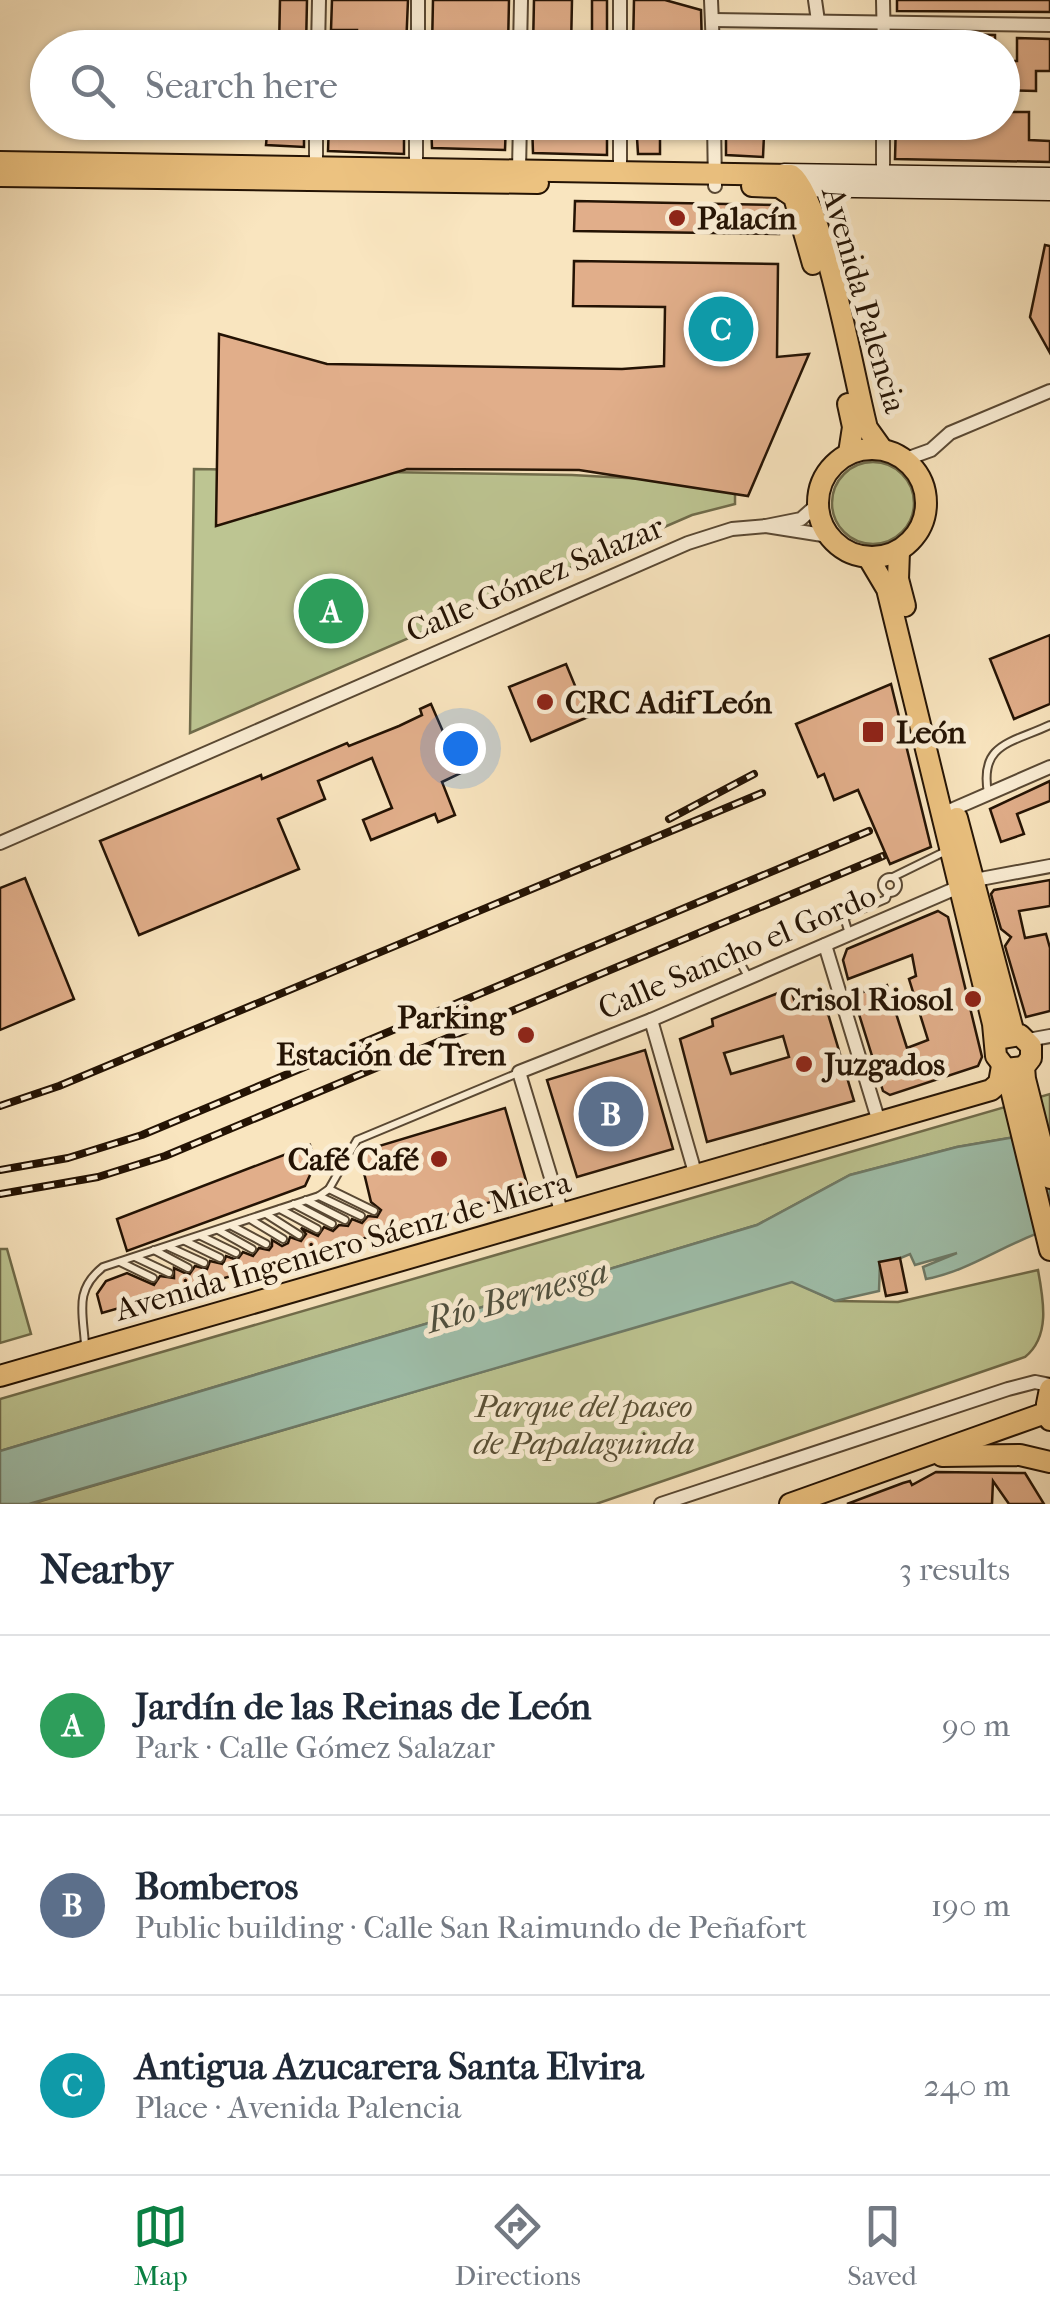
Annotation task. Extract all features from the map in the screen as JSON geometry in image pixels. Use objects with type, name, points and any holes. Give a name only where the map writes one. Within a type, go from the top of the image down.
[{"type":"main road","points":[[0,162],[620,170],[715,179]]},
{"type":"main road","points":[[0,176],[782,180],[883,175],[1050,177]]},
{"type":"main road","name":"Avenida Palencia","points":[[849,453],[853,427],[800,214],[782,180],[795,176],[815,215],[867,428],[882,449]]},
{"type":"main road","points":[[803,187],[1050,192]]},
{"type":"main road","points":[[815,215],[818,202],[831,188]]},
{"type":"main road","points":[[882,449],[906,458],[918,474],[927,503],[918,532],[900,551],[868,558],[853,554],[829,536],[818,504],[826,474],[849,453],[882,449]]},
{"type":"main road","points":[[900,551],[898,579],[948,811],[950,847],[968,883]]},
{"type":"main road","points":[[868,558],[887,589],[968,883],[1012,1053],[1049,1248]]},
{"type":"main road","points":[[1012,1053],[999,1083],[991,1090],[1022,1113],[1050,1178]]},
{"type":"main road","name":"Avenida Ingeniero Sáenz de Miera","points":[[0,1376],[991,1090]]},
{"type":"main road","points":[[790,1504],[956,1444],[1049,1416],[1050,1387]]},
{"type":"main road","points":[[930,1456],[1020,1455],[1050,1462]]},
{"type":"street","points":[[318,30],[319,0]]},
{"type":"street","points":[[418,0],[418,30]]},
{"type":"street","points":[[520,30],[521,0]]},
{"type":"street","points":[[620,0],[620,30]]},
{"type":"street","points":[[711,0],[713,30]]},
{"type":"street","points":[[815,0],[818,21]]},
{"type":"street","points":[[884,0],[884,30]]},
{"type":"street","points":[[713,20],[1050,25]]},
{"type":"street","points":[[316,140],[316,166]]},
{"type":"street","points":[[416,140],[416,168]]},
{"type":"street","points":[[519,169],[520,140]]},
{"type":"street","points":[[620,140],[620,170]]},
{"type":"street","points":[[714,140],[715,179]]},
{"type":"street","points":[[883,140],[883,175]]},
{"type":"street","points":[[906,458],[930,450],[950,433],[1050,391]]},
{"type":"street","name":"Calle Gómez Salazar","points":[[0,843],[688,543],[732,529],[801,519],[818,504]]},
{"type":"street","name":"Calle Gómez Salazar","points":[[766,526],[829,536]]},
{"type":"street","points":[[948,811],[1050,767]]},
{"type":"street","name":"Calle Sancho el Gordo","points":[[519,1072],[651,1020],[968,883],[1050,866]]},
{"type":"street","points":[[825,945],[879,1122]]},
{"type":"street","points":[[651,1020],[696,1176]]},
{"type":"street","points":[[1012,1053],[1050,1036]]},
{"type":"street","points":[[519,1072],[562,1214]]},
{"type":"street","points":[[660,1504],[1008,1389],[1035,1382],[1050,1387]]},
{"type":"lane","points":[[988,792],[985,768],[993,752],[1050,726]]},
{"type":"lane","points":[[849,934],[844,917],[886,899],[888,893],[882,883],[888,877],[941,855],[950,847]]},
{"type":"lane","points":[[704,961],[709,970],[738,959],[749,978]]},
{"type":"lane","points":[[85,1352],[82,1293],[88,1279],[103,1268],[319,1196],[330,1190],[357,1140],[519,1072]]},
{"type":"lane","points":[[330,1190],[374,1211]]},
{"type":"lane","points":[[319,1196],[361,1216]]},
{"type":"lane","points":[[306,1200],[345,1220]]},
{"type":"lane","points":[[294,1204],[332,1224]]},
{"type":"lane","points":[[280,1209],[317,1229]]},
{"type":"lane","points":[[265,1214],[299,1235]]},
{"type":"lane","points":[[250,1219],[282,1240]]},
{"type":"lane","points":[[231,1225],[266,1244]]},
{"type":"lane","points":[[218,1230],[252,1249]]},
{"type":"lane","points":[[200,1236],[236,1253]]},
{"type":"lane","points":[[184,1240],[220,1258]]},
{"type":"lane","points":[[168,1246],[204,1263]]},
{"type":"lane","points":[[154,1250],[188,1268]]},
{"type":"lane","points":[[135,1257],[169,1273]]},
{"type":"lane","points":[[120,1262],[153,1278]]},
{"type":"green space","points":[[873,462],[889,465],[902,474],[911,487],[911,519],[902,532],[889,541],[873,544],[857,541],[844,532],[835,519],[832,503],[835,487],[844,474],[857,465]]},
{"type":"green space","points":[[194,469],[572,475],[735,484],[735,504],[692,515],[190,733]]},
{"type":"green space","points":[[1050,1094],[1050,1131],[957,1147],[850,1175],[757,1225],[0,1451],[0,1399]]},
{"type":"green space","points":[[0,1249],[7,1249],[31,1334],[0,1343]]},
{"type":"green space","name":"Parque del paseo de Papalaguinda","points":[[1038,1270],[1042,1329],[1025,1357],[596,1504],[31,1504],[792,1281],[835,1301],[898,1302]]},
{"type":"shaded area","points":[[1050,1131],[1050,1229],[958,1270],[926,1279],[923,1267],[957,1253],[915,1265],[910,1254],[880,1262],[879,1291],[835,1301],[792,1282],[29,1504],[0,1504],[0,1451],[757,1225],[850,1175],[957,1147]]},
{"type":"building","points":[[280,0],[307,0],[306,30],[279,30]]},
{"type":"building","points":[[332,0],[408,0],[407,30],[331,30]]},
{"type":"building","points":[[433,0],[509,0],[508,30],[432,30]]},
{"type":"building","points":[[534,0],[572,0],[571,30],[533,30]]},
{"type":"building","points":[[592,0],[607,0],[607,30],[592,30]]},
{"type":"building","points":[[634,0],[665,0],[701,10],[702,30],[633,30]]},
{"type":"building","points":[[897,0],[1050,0],[1050,12],[897,11]]},
{"type":"building","points":[[1020,38],[1050,39],[1050,71],[1036,71],[1036,91],[1020,91]]},
{"type":"building","points":[[1020,112],[1029,112],[1029,140],[1050,141],[1050,162],[895,159],[896,140],[1020,140]]},
{"type":"building","points":[[266,140],[304,140],[304,147],[266,145]]},
{"type":"building","points":[[328,140],[404,140],[404,154],[328,151]]},
{"type":"building","points":[[432,140],[505,140],[505,150],[432,148]]},
{"type":"building","points":[[533,140],[607,140],[607,155],[533,153]]},
{"type":"building","points":[[637,140],[660,140],[660,154],[638,154]]},
{"type":"building","points":[[726,140],[764,140],[763,157],[726,155]]},
{"type":"building","name":"Palacín","points":[[575,201],[779,205],[779,234],[574,231]]},
{"type":"building","points":[[1045,245],[1050,246],[1050,353],[1030,317]]},
{"type":"building","points":[[574,261],[778,264],[777,357],[809,354],[748,496],[579,470],[407,469],[216,526],[219,334],[327,364],[622,369],[664,366],[665,307],[573,306]]},
{"type":"building","points":[[1050,635],[1050,704],[1014,719],[990,659]]},
{"type":"building","points":[[566,664],[588,717],[531,741],[509,687]]},
{"type":"building","name":"León","points":[[891,684],[931,847],[890,864],[858,790],[834,800],[824,774],[818,777],[796,724]]},
{"type":"building","points":[[431,704],[461,773],[442,782],[455,815],[438,822],[435,814],[371,840],[363,820],[392,808],[372,758],[318,781],[325,799],[278,819],[299,869],[139,935],[100,841],[261,775],[262,779],[399,726],[422,715],[420,709]]},
{"type":"building","points":[[1050,781],[1050,801],[1017,814],[1024,834],[1001,842],[990,809]]},
{"type":"building","points":[[25,878],[74,999],[0,1030],[0,888]]},
{"type":"building","points":[[1050,880],[1050,906],[1019,911],[1025,938],[1046,934],[1050,948],[1050,1011],[1026,1017],[1005,946],[1011,937],[1001,929],[991,894],[994,890]]},
{"type":"building","points":[[938,911],[948,917],[982,1057],[978,1066],[890,1095],[883,1091],[853,995],[887,985],[907,1048],[928,1040],[909,979],[916,976],[912,955],[848,979],[843,960],[847,949]]},
{"type":"building","name":"Juzgados","points":[[791,988],[795,1004],[823,997],[854,1101],[707,1142],[680,1039],[713,1026],[712,1019]],"holes":[[[783,1036],[789,1057],[731,1074],[724,1053]]]},
{"type":"building","points":[[645,1050],[673,1149],[577,1177],[547,1080]]},
{"type":"building","points":[[505,1108],[529,1191],[102,1313],[97,1294],[106,1281],[127,1273],[154,1285],[160,1276],[174,1278],[174,1268],[189,1275],[195,1266],[207,1269],[210,1261],[223,1264],[226,1256],[237,1260],[243,1252],[253,1256],[259,1248],[269,1250],[272,1240],[282,1246],[290,1237],[301,1241],[306,1234],[301,1228],[318,1236],[324,1227],[333,1231],[339,1225],[348,1226],[352,1219],[362,1223],[368,1216],[377,1217],[381,1210],[371,1202],[359,1152]]},
{"type":"building","points":[[310,1145],[316,1162],[305,1186],[127,1251],[117,1219]]},
{"type":"building","points":[[900,1258],[907,1292],[886,1296],[879,1262]]},
{"type":"building","points":[[936,1472],[1025,1473],[1044,1504],[1009,1504],[993,1481],[992,1504],[847,1504],[903,1483],[910,1481],[912,1485]]},
{"type":"railway","points":[[669,819],[754,774]]},
{"type":"railway","points":[[0,1106],[59,1086],[762,793]]},
{"type":"railway","points":[[0,1170],[68,1158],[142,1135],[869,831]]},
{"type":"railway","points":[[0,1194],[98,1177],[165,1156],[883,856]]},
{"type":"place","name":"Palacín","points":[[677,218]]},
{"type":"place","name":"Antigua Azucarera Santa Elvira","points":[[721,329]]},
{"type":"place","name":"Jardín de las Reinas de León","points":[[331,611]]},
{"type":"place","name":"CRC Adif León","points":[[545,702]]},
{"type":"place","name":"León","points":[[873,732]]},
{"type":"place","name":"Crisol Riosol","points":[[973,999]]},
{"type":"place","name":"Parking Estación de Tren","points":[[526,1035]]},
{"type":"place","name":"Juzgados","points":[[804,1064]]},
{"type":"place","name":"Bomberos","points":[[611,1114]]},
{"type":"place","name":"Café Café","points":[[439,1159]]},
{"type":"water label","name":"Río Bernesga","points":[[517,1296]]}]
